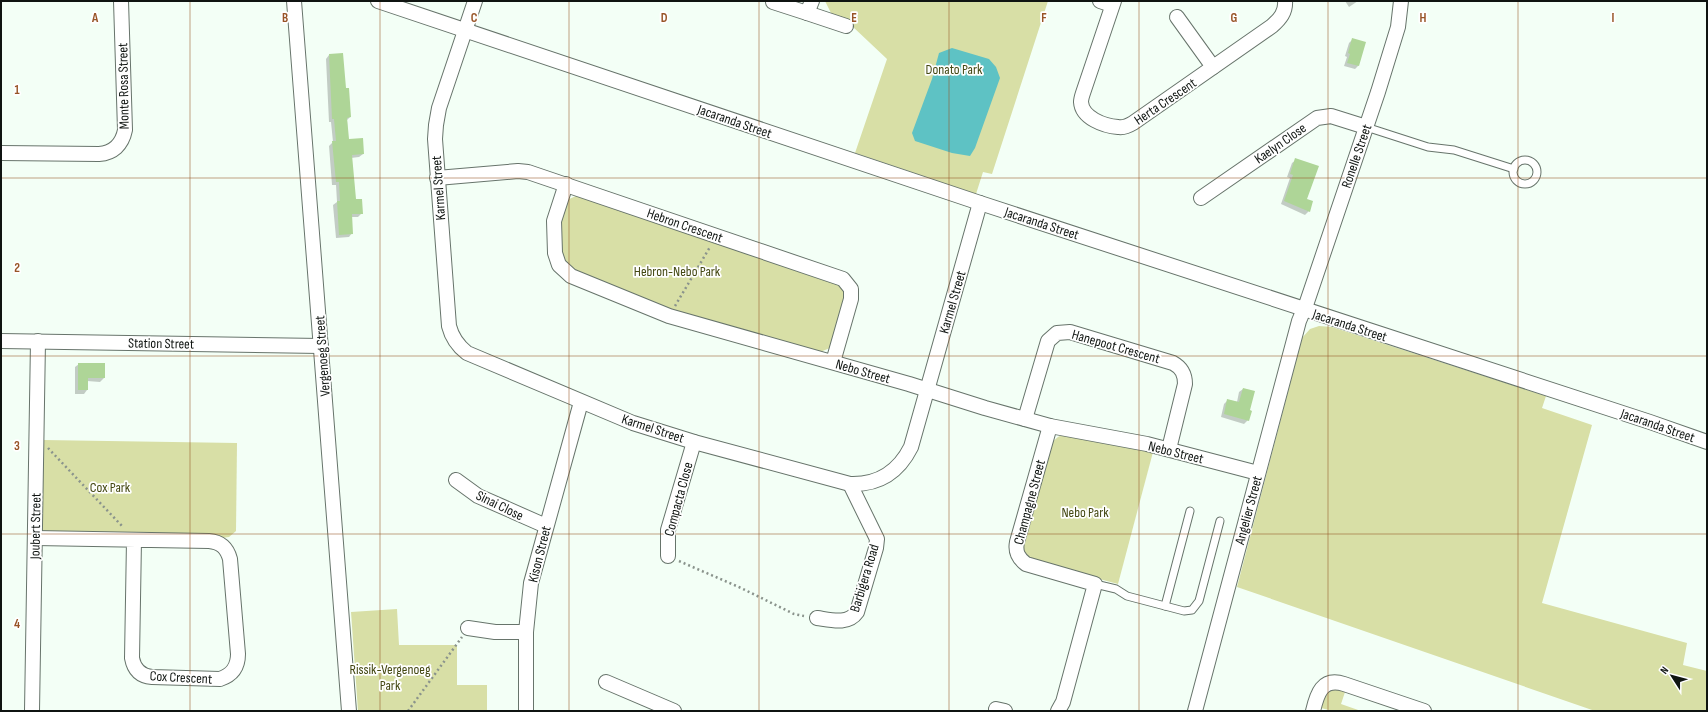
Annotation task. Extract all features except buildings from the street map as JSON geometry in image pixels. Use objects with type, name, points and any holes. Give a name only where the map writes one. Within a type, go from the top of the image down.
[{"type":"street","name":"Monte Rosa Street","points":[[1,153],[105,154],[117,147],[124,137],[125,130],[121,1]]},
{"type":"street","name":"Vergenoeg Street","points":[[294,1],[349,711]]},
{"type":"street","name":"Jacaranda Street","points":[[378,1],[980,203],[1707,442]]},
{"type":"street","name":"Karmel Street","points":[[475,1],[437,116],[435,138],[449,326],[454,339],[462,349],[473,356],[633,423],[694,442],[850,484],[869,483],[887,476],[901,463],[910,447],[980,203]]},
{"type":"street","name":"Herta Crescent","points":[[1109,2],[1081,102],[1084,110],[1092,118],[1117,127],[1125,127],[1133,123],[1272,26],[1279,20],[1284,11],[1285,1]]},
{"type":"street","name":"Ronelle Street","points":[[1304,310],[1398,27],[1401,1]]},
{"type":"street","points":[[773,2],[809,7],[846,26]]},
{"type":"street","points":[[1177,16],[1213,67]]},
{"type":"street","name":"Kaelyn Close","points":[[1201,198],[1317,118],[1331,116],[1366,127]]},
{"type":"street","name":"Hebron Crescent","points":[[437,178],[524,172],[566,184],[839,277],[846,282],[851,289],[851,299],[833,362]]},
{"type":"street","name":"Nebo Street","points":[[566,184],[554,221],[555,253],[562,270],[571,276],[669,316],[833,362],[1025,419],[1050,426],[1169,450],[1258,473]]},
{"type":"street","name":"Angelier Street","points":[[1195,711],[1299,321],[1304,310]]},
{"type":"street","name":"Hanepoot Crescent","points":[[1025,419],[1048,341],[1057,333],[1070,332],[1173,363],[1182,369],[1185,384],[1169,450]]},
{"type":"street","name":"Station Street","points":[[1,341],[321,346]]},
{"type":"street","name":"Joubert Street","points":[[32,711],[38,342]]},
{"type":"street","name":"Kison Street","points":[[526,711],[526,632],[531,583],[581,402]]},
{"type":"street","name":"Champagne Street","points":[[1050,426],[1017,542],[1017,552],[1022,561],[1026,564],[1095,584]]},
{"type":"street","name":"Compacta Close","points":[[668,556],[668,530],[694,442]]},
{"type":"street","name":"Sinai Close","points":[[456,480],[478,496],[546,526]]},
{"type":"street","name":"Barbigera Road","points":[[817,618],[845,621],[854,616],[857,612],[876,548],[877,539],[874,531],[850,484]]},
{"type":"street","name":"Cox Crescent","points":[[35,538],[209,541],[218,543],[226,549],[230,559],[238,659],[235,668],[229,675],[220,679],[152,678],[142,675],[135,668],[132,658],[134,540]]},
{"type":"street","points":[[1058,711],[1063,702],[1095,584]]},
{"type":"street","points":[[468,628],[495,632],[526,632]]},
{"type":"street","points":[[606,682],[674,711]]},
{"type":"street","points":[[1313,711],[1320,690],[1326,685],[1335,682],[1424,711]]},
{"type":"lane","points":[[1366,127],[1428,147],[1454,150],[1514,169]]},
{"type":"lane","points":[[1165,606],[1190,510]]},
{"type":"lane","points":[[1095,584],[1116,589],[1127,596],[1184,611],[1192,610],[1197,605],[1220,521]]},
{"type":"path","points":[[669,316],[717,236]]},
{"type":"path","points":[[36,435],[134,540]]},
{"type":"path","points":[[668,556],[741,588],[794,614],[817,618]]},
{"type":"path","points":[[408,711],[457,644]]},
{"type":"green space","name":"Donato Park","points":[[825,1],[1048,1],[992,174],[983,172],[976,194],[855,153],[887,59],[852,26],[853,23],[832,15]]},
{"type":"green space","name":"Hebron-Nebo Park","points":[[576,196],[829,279],[843,287],[846,296],[830,348],[820,352],[680,315],[573,272],[561,258],[559,225],[567,200]]},
{"type":"green space","points":[[1319,326],[1332,327],[1546,396],[1542,408],[1592,425],[1542,603],[1687,643],[1683,665],[1707,671],[1707,711],[1595,711],[1237,587],[1302,338],[1310,329]]},
{"type":"green space","name":"Nebo Park","points":[[1062,435],[1153,452],[1118,584],[1026,559],[1022,546],[1051,443]]},
{"type":"green space","name":"Cox Park","points":[[43,440],[237,443],[236,531],[229,537],[222,538],[42,533]]},
{"type":"green space","name":"Rissik-Vergenoeg Park","points":[[397,609],[399,645],[457,645],[457,685],[487,685],[487,711],[358,711],[351,612]]},
{"type":"green space","points":[[1333,688],[1344,690],[1345,692],[1341,704],[1361,711],[1333,711],[1321,708],[1324,694]]},
{"type":"water","points":[[952,48],[989,59],[996,67],[1000,78],[975,148],[970,156],[952,153],[915,141],[912,133],[932,79],[939,53]]}]
